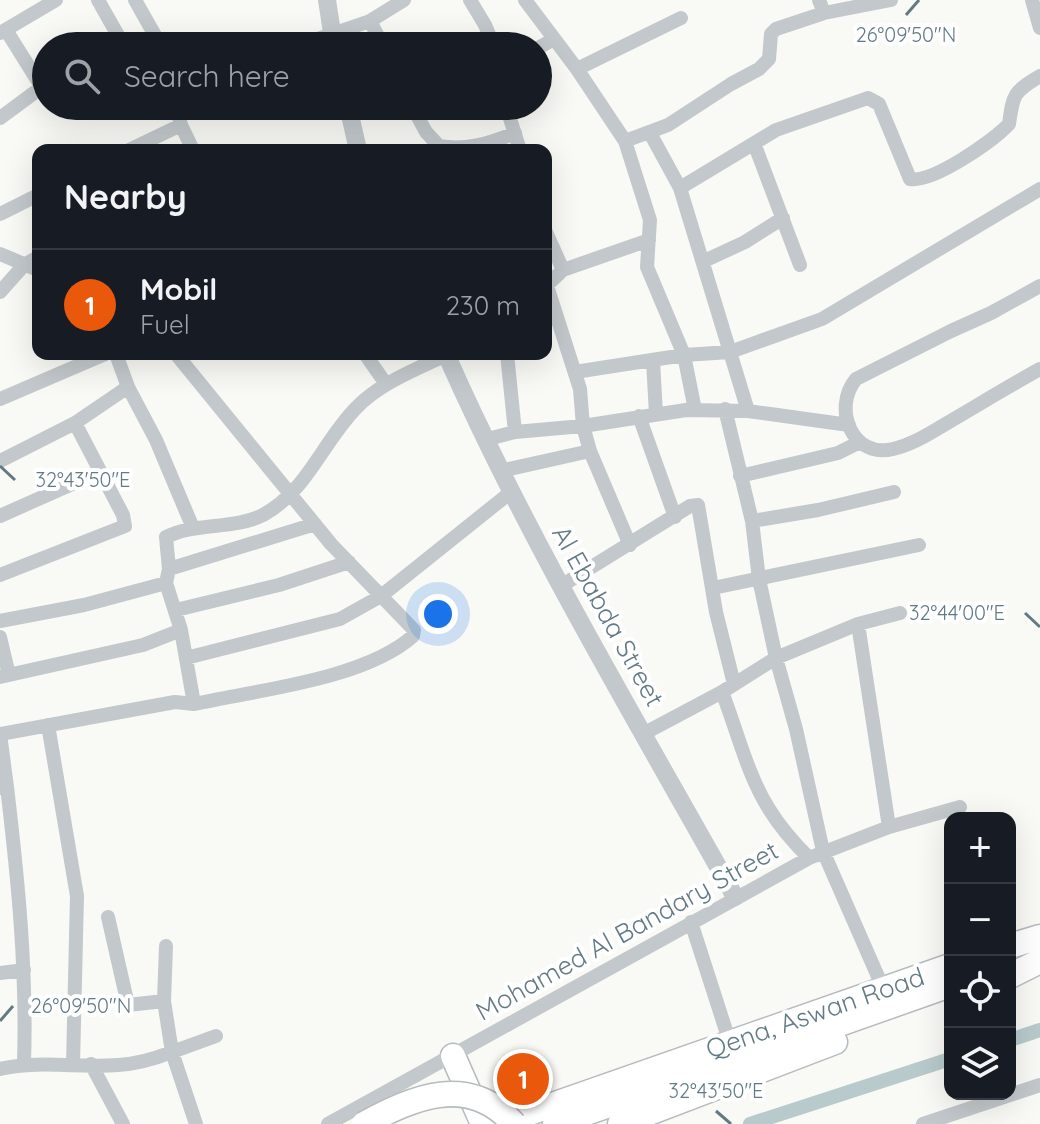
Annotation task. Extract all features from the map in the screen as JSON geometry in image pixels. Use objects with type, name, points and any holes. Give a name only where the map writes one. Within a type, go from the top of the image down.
[{"type":"highway","points":[[1016,944],[1040,937]]},
{"type":"highway","points":[[1016,965],[1040,960]]},
{"type":"highway","points":[[1016,973],[1040,960]]},
{"type":"highway","name":"Qena, Aswan Road","points":[[555,1117],[730,1043],[944,968]]},
{"type":"highway","name":"Qena, Aswan Road","points":[[515,1122],[555,1117],[944,987]]},
{"type":"highway","points":[[620,1124],[944,1001]]},
{"type":"highway","points":[[453,1056],[483,1124]]},
{"type":"highway","points":[[364,1124],[413,1099],[450,1094],[481,1100],[515,1122]]},
{"type":"street","points":[[32,69],[3,32],[56,0]]},
{"type":"street","points":[[98,0],[117,32]]},
{"type":"street","points":[[135,0],[154,32]]},
{"type":"street","points":[[327,0],[331,32]]},
{"type":"street","points":[[348,32],[404,0]]},
{"type":"street","points":[[470,0],[488,32]]},
{"type":"street","points":[[525,0],[549,32]]},
{"type":"street","points":[[625,141],[668,125],[767,63],[771,34],[776,29],[821,6],[891,0]]},
{"type":"street","points":[[1032,0],[1040,28]]},
{"type":"street","points":[[577,69],[681,18]]},
{"type":"street","points":[[370,21],[376,32]]},
{"type":"street","points":[[552,36],[625,141],[650,220],[647,267],[684,355],[695,410]]},
{"type":"street","points":[[680,188],[776,130],[848,104],[873,99],[879,104],[910,179],[926,178],[999,134],[1009,124],[1013,99],[1023,86],[1040,76]]},
{"type":"street","points":[[0,118],[32,94]]},
{"type":"street","points":[[180,120],[190,144]]},
{"type":"street","points":[[351,120],[357,144]]},
{"type":"street","points":[[420,120],[437,144]]},
{"type":"street","points":[[511,120],[518,144]]},
{"type":"street","points":[[141,144],[181,125]]},
{"type":"street","points":[[486,144],[515,133]]},
{"type":"street","points":[[650,133],[680,188],[748,411]]},
{"type":"street","points":[[754,143],[800,265]]},
{"type":"street","points":[[575,372],[684,355],[730,352],[822,319],[946,248],[1040,189]]},
{"type":"street","points":[[0,214],[32,198]]},
{"type":"street","points":[[704,261],[745,242],[783,218]]},
{"type":"street","points":[[552,280],[563,270],[649,240]]},
{"type":"street","points":[[552,245],[563,270]]},
{"type":"street","points":[[0,254],[31,268],[0,292]]},
{"type":"street","points":[[1040,286],[856,379],[846,397],[849,425],[860,442],[876,451],[891,450],[908,445],[1040,369]]},
{"type":"street","points":[[552,304],[580,389],[583,426],[590,451],[630,545]]},
{"type":"street","points":[[0,399],[91,360]]},
{"type":"street","points":[[118,360],[193,528]]},
{"type":"street","points":[[24,1063],[22,917],[4,788],[0,734],[175,702],[194,704],[333,674],[366,665],[397,649],[411,638],[414,630],[315,524],[181,360]]},
{"type":"street","points":[[369,360],[386,384]]},
{"type":"street","points":[[194,704],[181,630],[167,576],[166,537],[193,528],[245,521],[262,515],[292,494],[356,408],[386,384],[434,360]]},
{"type":"street","name":"Al Ebabda Street","points":[[449,360],[484,440],[561,586],[735,897]]},
{"type":"street","points":[[508,360],[515,432]]},
{"type":"street","points":[[653,361],[656,414]]},
{"type":"street","points":[[0,461],[75,423],[128,387]]},
{"type":"street","points":[[725,409],[752,521],[759,579],[776,658],[796,729],[823,851],[883,988]]},
{"type":"street","points":[[484,440],[515,432],[695,410],[748,411],[849,425]]},
{"type":"street","points":[[639,416],[675,517]]},
{"type":"street","points":[[0,575],[125,526],[123,515],[75,423]]},
{"type":"street","points":[[740,476],[838,453],[860,442]]},
{"type":"street","points":[[500,471],[590,451]]},
{"type":"street","points":[[0,516],[99,472]]},
{"type":"street","points":[[186,658],[340,619],[381,596],[511,492]]},
{"type":"street","points":[[752,521],[818,510],[894,492]]},
{"type":"street","points":[[561,586],[694,505],[700,507],[728,688],[755,781],[768,808],[786,834],[809,858]]},
{"type":"street","points":[[0,621],[84,605],[315,524]]},
{"type":"street","points":[[713,588],[919,545]]},
{"type":"street","points":[[176,610],[293,581],[349,562]]},
{"type":"street","points":[[643,734],[776,658],[858,624],[900,613]]},
{"type":"street","points":[[858,624],[889,827]]},
{"type":"street","points":[[0,637],[4,676],[143,645],[181,630]]},
{"type":"street","points":[[48,725],[77,896],[73,1064]]},
{"type":"street","name":"Mohamed Al Bandary Street","points":[[328,1124],[809,858],[889,827],[960,807]]},
{"type":"street","points":[[108,917],[126,1002],[130,1006],[164,1001]]},
{"type":"street","points":[[691,922],[730,1043]]},
{"type":"street","points":[[166,946],[164,1001],[172,1052],[196,1124]]},
{"type":"street","points":[[0,973],[24,970]]},
{"type":"street","points":[[0,1069],[24,1063],[132,1064],[216,1036]]},
{"type":"street","points":[[91,1064],[123,1124]]},
{"type":"street","points":[[923,1124],[1040,1085]]},
{"type":"waterway","points":[[1016,1038],[1040,1030]]},
{"type":"waterway","points":[[750,1124],[944,1061]]},
{"type":"place","name":"Mobil","points":[[523,1079]]}]
